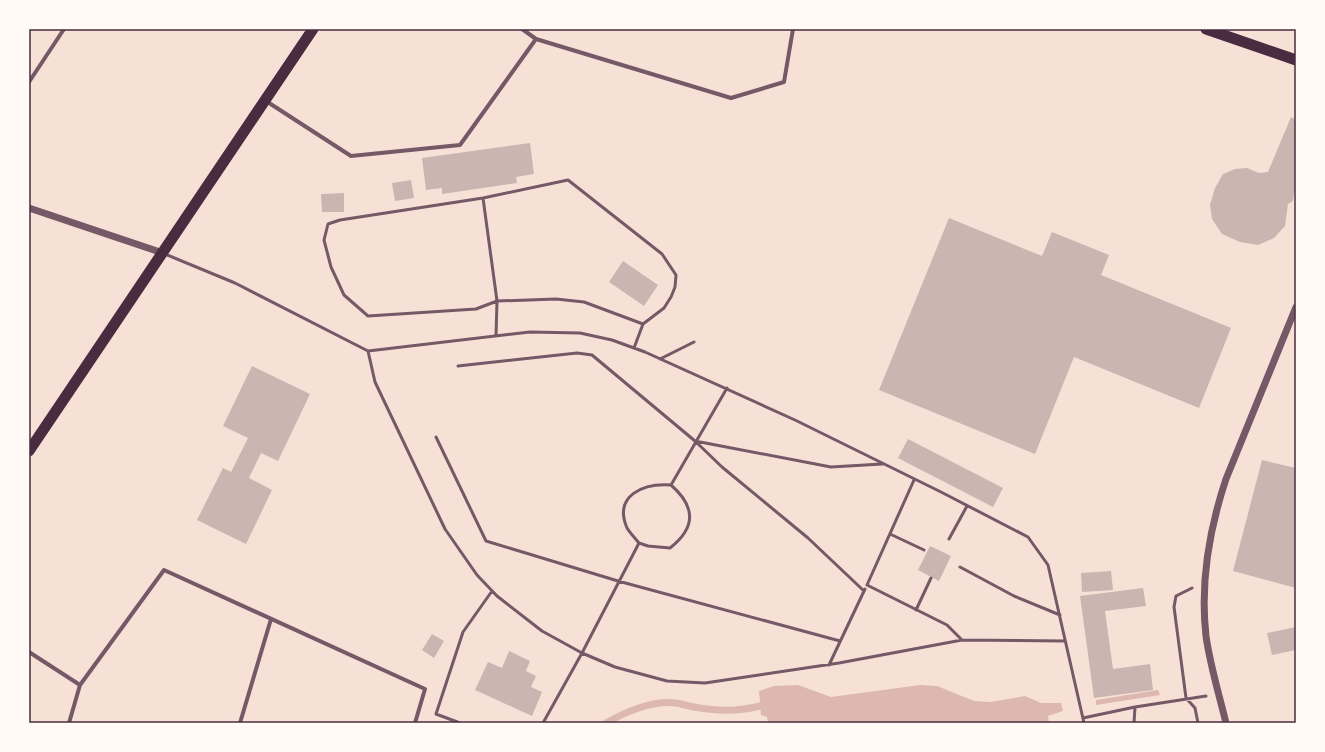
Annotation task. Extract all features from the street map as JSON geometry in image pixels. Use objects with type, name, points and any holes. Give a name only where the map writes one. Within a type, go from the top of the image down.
[{"type":"highway","points":[[29,452],[313,29]]},
{"type":"highway","points":[[1206,29],[1296,60]]},
{"type":"street","points":[[29,82],[64,29]]},
{"type":"street","points":[[522,29],[536,39],[731,98],[784,82],[793,29]]},
{"type":"street","points":[[264,100],[351,156],[460,145],[536,39]]},
{"type":"street","points":[[29,208],[163,253]]},
{"type":"street","points":[[1226,723],[1206,636],[1205,592],[1208,547],[1217,506],[1226,480],[1296,307]]},
{"type":"street","points":[[69,723],[80,685],[164,570],[425,689],[415,723]]},
{"type":"street","points":[[240,723],[271,619]]},
{"type":"street","points":[[29,652],[80,685]]},
{"type":"lane","points":[[634,348],[643,324],[664,308],[675,287],[676,275],[662,254],[568,180],[482,198],[340,220],[328,224],[324,240],[331,267],[344,295],[368,316],[476,309],[498,301],[556,299],[584,302],[643,324]]},
{"type":"lane","points":[[482,198],[498,301],[496,336]]},
{"type":"lane","points":[[163,253],[235,283],[368,351],[530,332],[580,333],[612,340],[727,388],[1028,537],[1048,565],[1084,723]]},
{"type":"lane","points":[[660,359],[694,342]]},
{"type":"lane","points":[[368,351],[375,382],[445,528],[477,575],[492,591],[542,631],[582,653],[615,667],[667,681],[705,683],[829,665],[962,640],[1065,641]]},
{"type":"lane","points":[[458,366],[577,353],[592,355],[695,441],[722,467],[808,538],[864,591]]},
{"type":"lane","points":[[671,485],[695,441],[727,388]]},
{"type":"lane","points":[[436,437],[486,541],[618,581],[840,641]]},
{"type":"lane","points":[[695,441],[831,467],[883,464]]},
{"type":"lane","points":[[829,665],[867,586],[914,480]]},
{"type":"lane","points":[[656,484],[671,485],[682,495],[689,506],[690,520],[681,539],[670,548],[648,546],[639,543],[628,529],[624,517],[624,508],[628,498],[640,488],[656,484]]},
{"type":"lane","points":[[949,539],[967,506]]},
{"type":"lane","points":[[890,534],[924,550]]},
{"type":"lane","points":[[543,723],[582,653],[639,543]]},
{"type":"lane","points":[[960,568],[1014,596],[1060,614]]},
{"type":"lane","points":[[916,610],[931,578]]},
{"type":"lane","points":[[867,586],[947,625],[962,640]]},
{"type":"lane","points":[[1192,588],[1176,596],[1174,607],[1186,698],[1195,708],[1198,723]]},
{"type":"lane","points":[[460,723],[436,714],[463,632],[492,591]]},
{"type":"lane","points":[[1083,718],[1135,707],[1206,696]]},
{"type":"lane","points":[[1134,723],[1135,707]]},
{"type":"shaded area","points":[[798,685],[831,697],[920,685],[937,686],[974,701],[991,702],[1025,696],[1041,703],[1061,703],[1063,711],[1048,716],[1049,723],[768,723],[767,717],[761,715],[759,691],[774,686]]},
{"type":"shaded area","points":[[1158,690],[1160,695],[1096,705],[1096,700]]},
{"type":"building","points":[[1291,117],[1296,120],[1296,191],[1294,193],[1293,201],[1288,204],[1285,226],[1274,238],[1258,245],[1240,242],[1222,234],[1212,219],[1210,205],[1215,188],[1223,174],[1235,169],[1247,168],[1259,173],[1268,172]]},
{"type":"building","points":[[530,143],[534,174],[516,177],[517,183],[442,194],[442,188],[426,190],[422,158]]},
{"type":"building","points":[[411,180],[414,198],[395,201],[392,183]]},
{"type":"building","points":[[344,193],[344,212],[322,212],[321,194]]},
{"type":"building","points":[[949,218],[1042,256],[1052,232],[1109,255],[1101,275],[1231,328],[1199,408],[1074,357],[1035,454],[879,390]]},
{"type":"building","points":[[623,261],[658,285],[644,306],[609,282]]},
{"type":"building","points":[[252,366],[310,394],[278,461],[261,453],[249,478],[272,490],[246,544],[197,520],[223,468],[231,472],[248,438],[223,426]]},
{"type":"building","points":[[908,439],[1003,488],[993,507],[898,458]]},
{"type":"building","points":[[1262,460],[1296,468],[1296,588],[1233,571]]},
{"type":"building","points":[[930,546],[951,556],[939,581],[918,570]]},
{"type":"building","points":[[1111,571],[1113,590],[1082,592],[1081,573]]},
{"type":"building","points":[[1143,588],[1146,606],[1105,611],[1113,669],[1150,664],[1153,690],[1094,698],[1080,596]]},
{"type":"building","points":[[1296,627],[1296,650],[1272,655],[1267,633]]},
{"type":"building","points":[[432,634],[444,641],[434,658],[422,650]]},
{"type":"building","points":[[509,651],[530,661],[526,671],[536,676],[531,687],[542,692],[532,716],[475,690],[488,662],[502,668]]},
{"type":"waterway","points":[[606,723],[630,711],[658,703],[676,703],[692,707],[719,710],[743,709],[760,706]]}]
